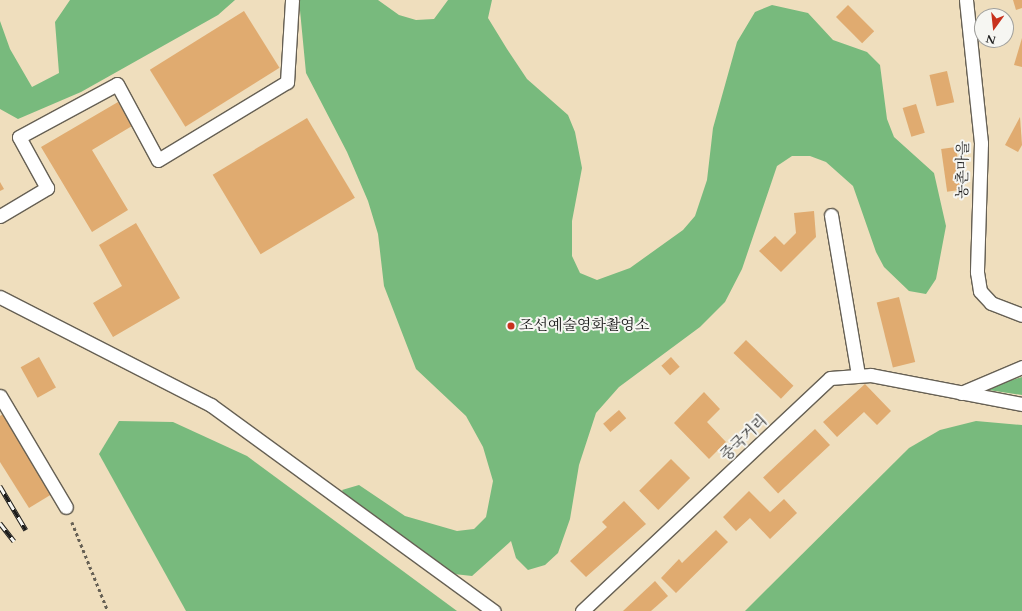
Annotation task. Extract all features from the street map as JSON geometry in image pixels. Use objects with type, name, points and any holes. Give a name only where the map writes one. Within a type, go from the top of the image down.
[{"type":"lane","points":[[0,216],[47,188],[19,137],[117,84],[158,160],[287,82],[292,0]]},
{"type":"lane","name":"농촌마을","points":[[966,0],[980,143],[977,272],[980,291],[992,304],[1022,315]]},
{"type":"lane","points":[[831,215],[858,374]]},
{"type":"lane","points":[[0,297],[211,405],[494,611]]},
{"type":"lane","points":[[961,393],[1022,367]]},
{"type":"lane","name":"중국거리","points":[[582,611],[830,378],[858,374],[1022,404]]},
{"type":"lane","points":[[0,396],[66,507]]},
{"type":"path","points":[[66,507],[108,611]]},
{"type":"green space","points":[[70,0],[235,0],[218,15],[81,92],[18,119],[0,109],[0,21],[10,49],[32,87],[59,73],[55,22]]},
{"type":"green space","points":[[299,0],[378,0],[399,15],[416,20],[434,19],[448,0],[492,0],[488,18],[507,49],[527,79],[568,115],[575,132],[582,168],[572,221],[572,256],[580,273],[597,280],[630,268],[683,230],[695,216],[707,180],[713,128],[737,42],[755,12],[772,5],[808,13],[833,40],[867,52],[880,65],[887,119],[894,137],[934,173],[946,226],[936,279],[926,294],[909,291],[884,267],[876,252],[853,186],[826,162],[810,156],[792,156],[777,166],[742,269],[725,302],[700,327],[619,387],[596,413],[579,465],[570,519],[558,553],[545,565],[528,570],[516,558],[511,541],[472,576],[454,574],[352,505],[342,490],[359,485],[405,516],[457,531],[474,529],[486,517],[493,481],[483,447],[466,416],[416,369],[384,286],[378,234],[368,201],[347,152],[306,73]]},
{"type":"green space","points":[[1022,377],[1022,395],[982,389]]},
{"type":"green space","points":[[119,421],[173,422],[247,456],[457,611],[186,611],[99,454]]},
{"type":"green space","points":[[976,421],[1022,425],[1022,611],[745,611],[909,448],[940,430]]},
{"type":"building","points":[[1013,0],[1022,0],[1022,8],[1016,10]]},
{"type":"building","points":[[848,5],[874,31],[862,43],[836,17]]},
{"type":"building","points":[[244,11],[280,68],[185,127],[150,70]]},
{"type":"building","points":[[1022,38],[1022,67],[1014,65]]},
{"type":"building","points":[[947,71],[954,102],[937,106],[929,75]]},
{"type":"building","points":[[118,102],[132,126],[92,150],[128,210],[92,232],[41,147]]},
{"type":"building","points":[[916,104],[925,133],[911,137],[903,108]]},
{"type":"building","points":[[1020,117],[1022,145],[1018,152],[1005,145]]},
{"type":"building","points":[[307,118],[355,198],[261,254],[213,175]]},
{"type":"building","points":[[956,147],[962,190],[947,192],[941,149]]},
{"type":"building","points":[[0,182],[4,189],[0,191]]},
{"type":"building","points":[[814,211],[816,237],[781,272],[759,251],[775,236],[784,245],[796,233],[794,213]]},
{"type":"building","points":[[136,223],[180,298],[113,337],[93,303],[122,286],[99,245]]},
{"type":"building","points":[[899,297],[915,362],[893,368],[877,303]]},
{"type":"building","points":[[746,340],[793,386],[781,399],[733,353]]},
{"type":"building","points":[[39,357],[56,388],[38,398],[21,367]]},
{"type":"building","points":[[671,357],[680,367],[670,375],[661,366]]},
{"type":"building","points":[[865,384],[891,411],[877,425],[864,412],[837,437],[823,422]]},
{"type":"building","points":[[704,392],[720,409],[707,422],[726,442],[709,459],[674,423]]},
{"type":"building","points":[[619,410],[626,418],[610,432],[603,424]]},
{"type":"building","points":[[3,414],[52,494],[29,508],[0,462],[0,416]]},
{"type":"building","points":[[815,429],[830,445],[778,494],[763,477]]},
{"type":"building","points":[[671,459],[690,478],[658,510],[639,491]]},
{"type":"building","points":[[749,491],[770,512],[784,499],[797,513],[770,539],[750,518],[736,531],[723,517]]},
{"type":"building","points":[[624,501],[646,524],[586,577],[570,561],[607,527],[602,522]]},
{"type":"building","points":[[716,530],[728,542],[676,593],[661,578],[679,559],[682,563]]},
{"type":"building","points":[[655,581],[668,596],[651,611],[623,611]]},
{"type":"railway","points":[[0,486],[26,530]]},
{"type":"railway","points":[[0,523],[14,541]]},
{"type":"place","name":"조선예술영화촬영소","points":[[511,326]]}]
